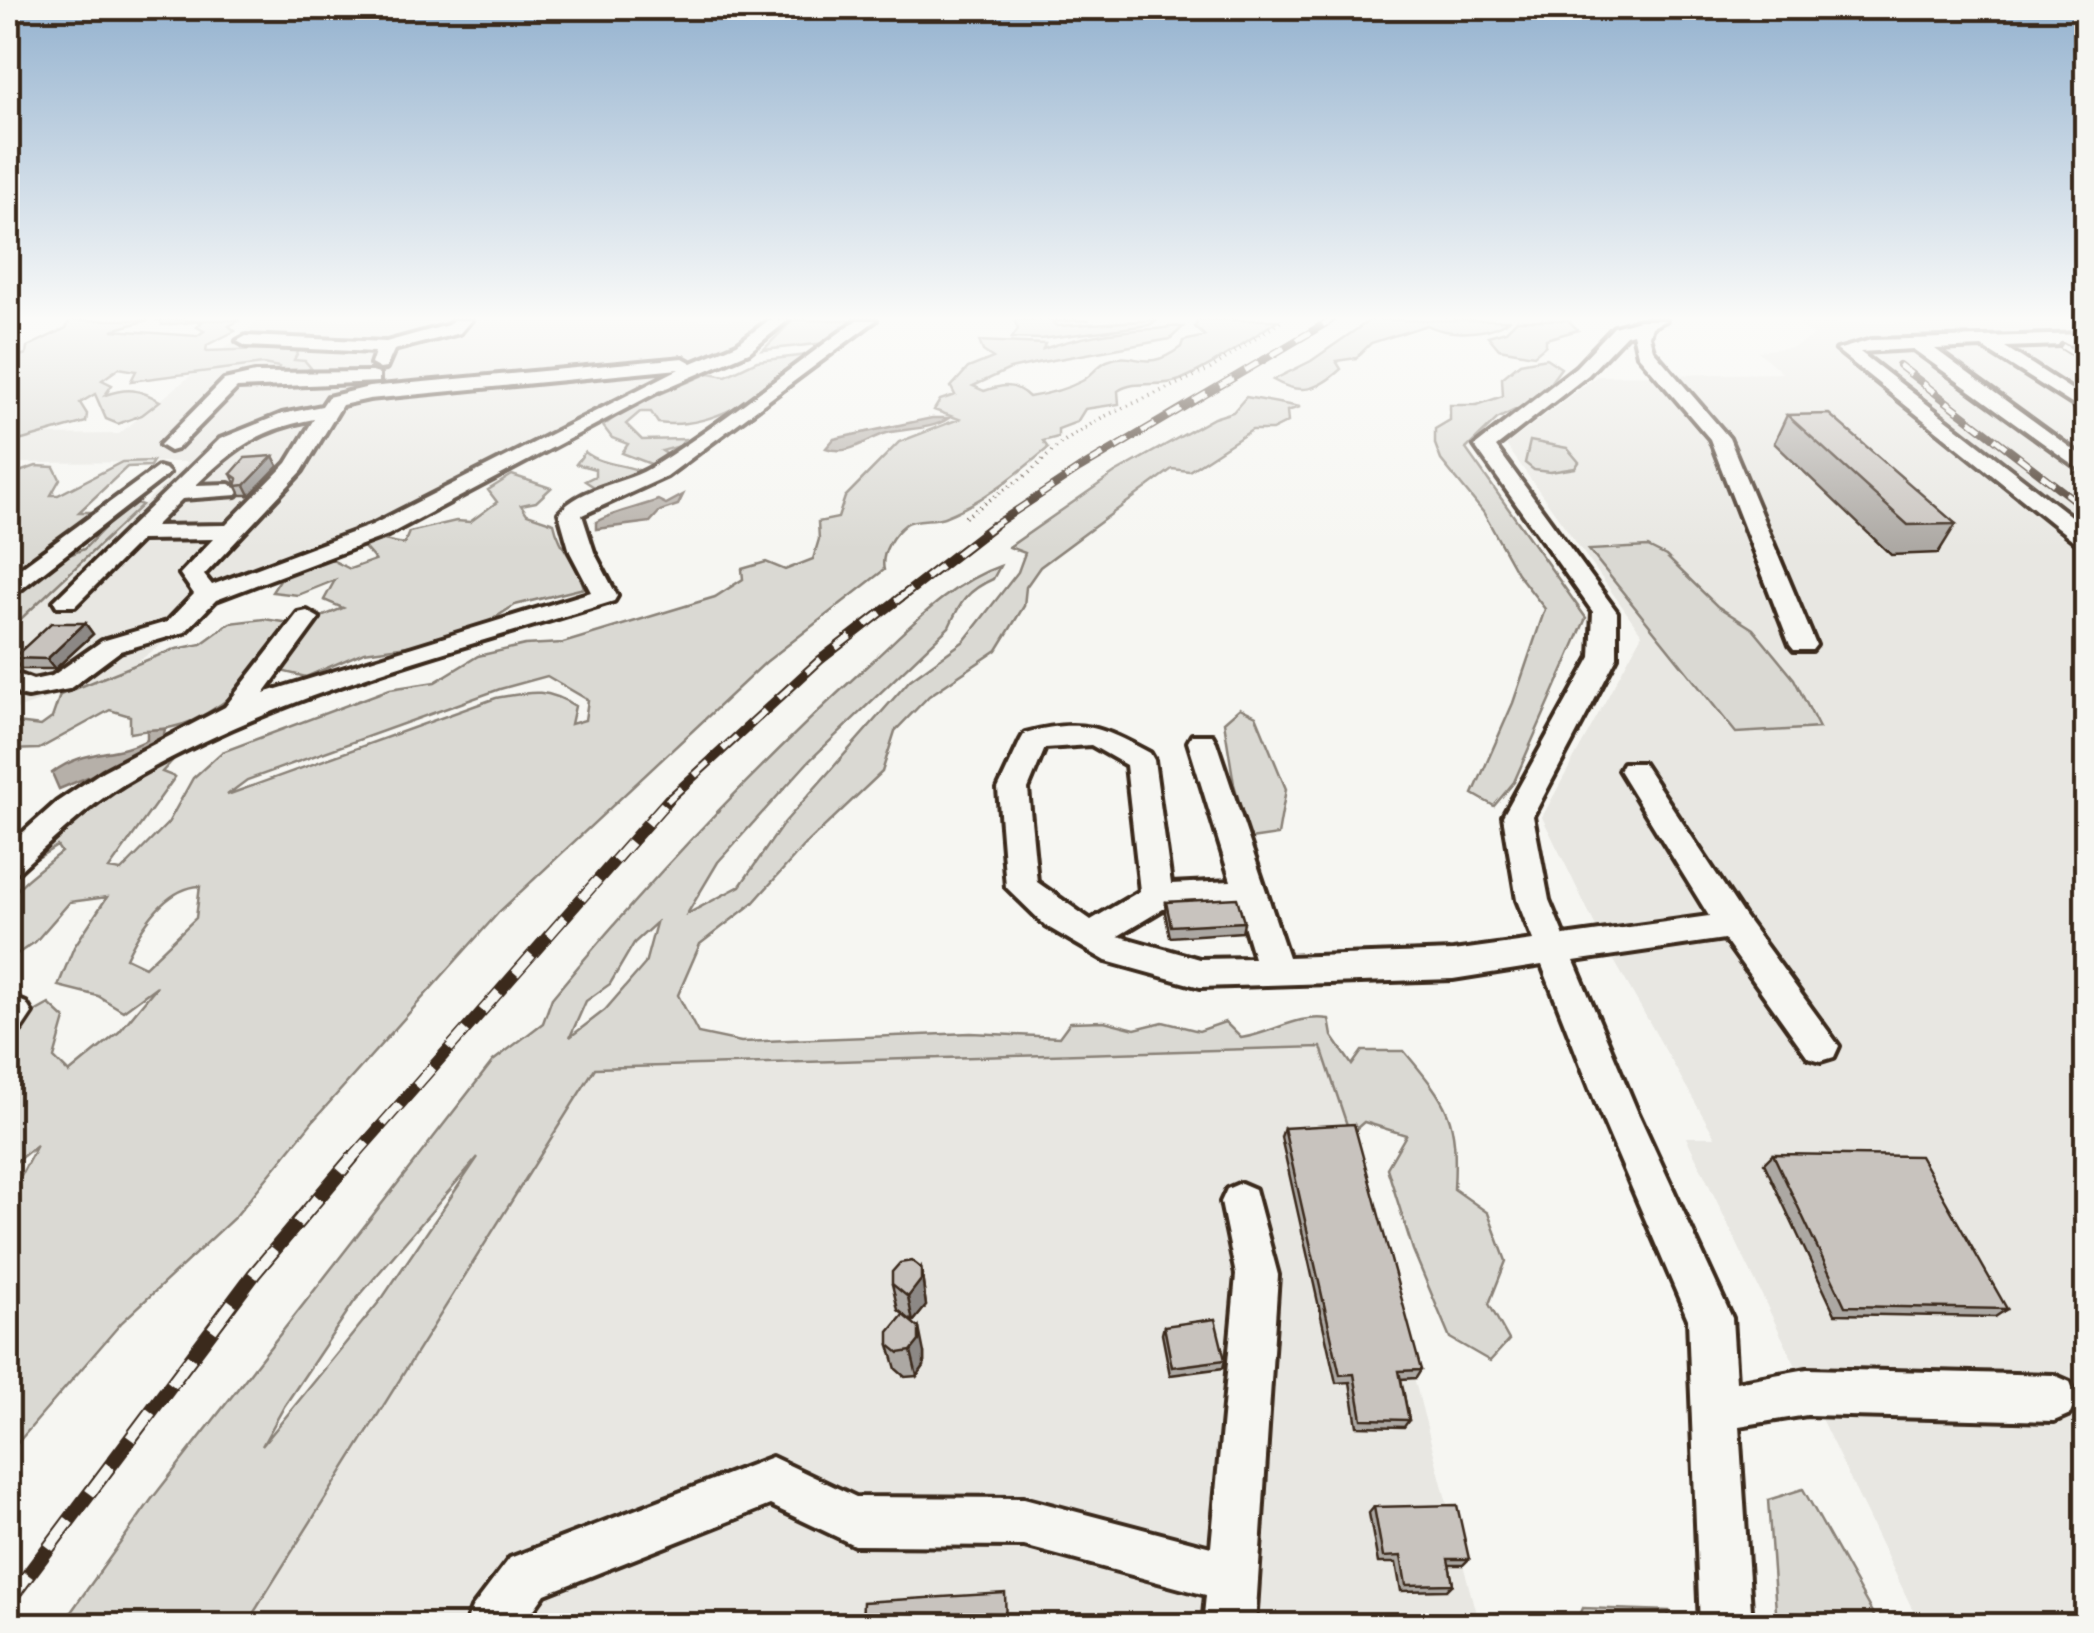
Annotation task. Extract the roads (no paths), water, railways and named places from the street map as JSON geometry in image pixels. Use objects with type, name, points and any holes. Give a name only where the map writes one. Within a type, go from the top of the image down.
[{"type":"street","points":[[170,446],[218,396]]},
{"type":"street","points":[[207,594],[192,574],[295,467],[326,411],[335,400],[345,396]]},
{"type":"street","points":[[20,683],[28,689],[60,684],[112,646],[176,627],[207,594],[380,530],[634,396]]},
{"type":"street","points":[[8,862],[68,809],[112,778],[234,714],[296,691],[606,596],[582,552],[570,512],[582,503],[660,472],[764,396]]},
{"type":"street","points":[[1549,396],[1484,446],[1605,612],[1604,657],[1518,816],[1533,900],[1710,1318],[1726,1626]]},
{"type":"street","points":[[1682,396],[1718,438],[1802,646]]},
{"type":"street","points":[[1905,396],[2086,539]]},
{"type":"street","points":[[1988,396],[2086,468]]},
{"type":"street","points":[[66,602],[226,443],[289,418],[326,411]]},
{"type":"street","points":[[8,588],[158,473]]},
{"type":"street","points":[[176,493],[229,490]]},
{"type":"street","points":[[136,532],[232,532]]},
{"type":"street","points":[[198,756],[308,618]]},
{"type":"street","points":[[1157,897],[1140,760],[1095,734],[1036,740],[1013,789],[1022,886],[1058,917],[1118,952],[1200,972],[1454,965],[1732,925]]},
{"type":"street","points":[[1202,742],[1275,970]]},
{"type":"street","points":[[1633,770],[1732,925],[1821,1046]]},
{"type":"street","points":[[1091,936],[1157,897],[1250,892]]},
{"type":"street","points":[[1229,1626],[1257,1275],[1241,1202]]},
{"type":"street","points":[[1714,1408],[1808,1392],[2054,1398]]},
{"type":"street","points":[[490,1626],[528,1576],[772,1481],[854,1521],[1024,1522],[1232,1578]]},
{"type":"railway","points":[[993,526],[1079,469],[1202,396]]},
{"type":"railway","points":[[1940,396],[2086,509]]},
{"type":"railway","points":[[668,800],[820,660],[993,526]]},
{"type":"railway","points":[[350,1161],[668,800]]},
{"type":"railway","points":[[8,1602],[254,1274],[352,1158]]}]
